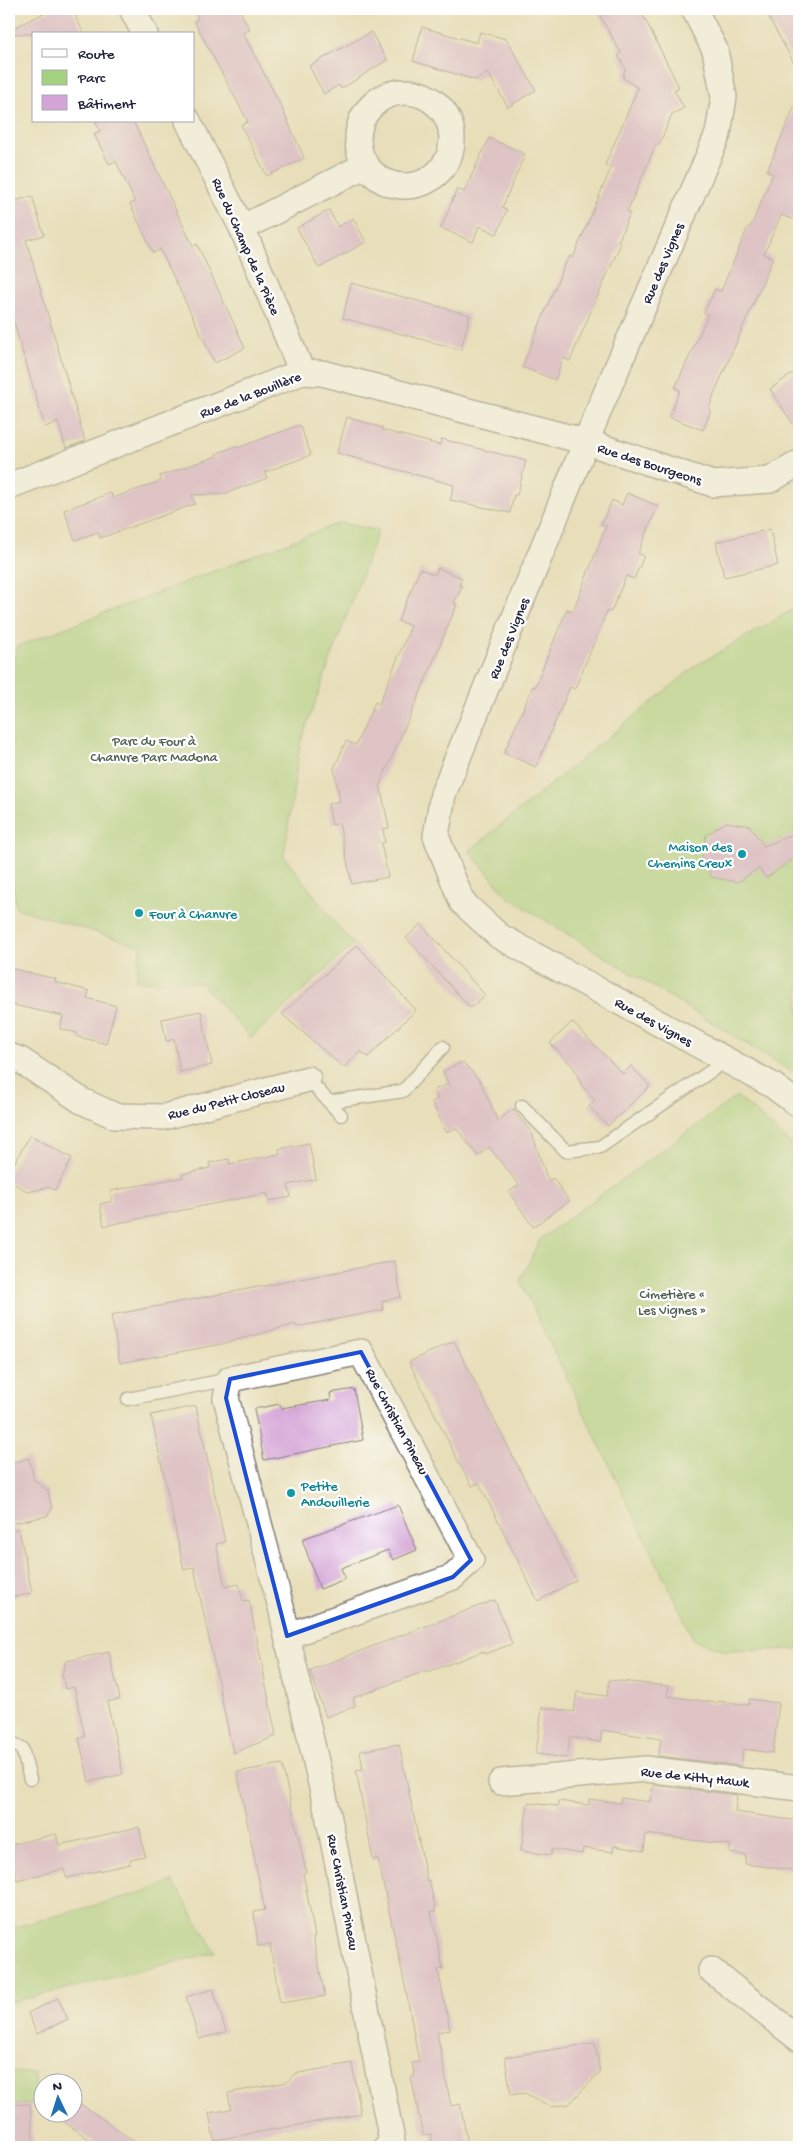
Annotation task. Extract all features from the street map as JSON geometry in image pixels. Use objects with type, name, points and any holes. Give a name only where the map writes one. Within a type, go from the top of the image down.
[{"type":"street","points":[[132,9],[144,32]]},
{"type":"street","name":"Rue des Vignes","points":[[694,9],[715,50],[719,69],[724,97],[718,134],[587,442],[444,794],[436,836],[462,902],[499,936],[772,1085],[799,1105]]},
{"type":"street","name":"Rue du Champ de la Pièce","points":[[189,122],[242,228],[302,372]]},
{"type":"street","points":[[242,228],[366,165]]},
{"type":"street","name":"Rue de la Bouillère","points":[[9,486],[22,483],[302,372],[322,373],[351,380],[587,442]]},
{"type":"street","name":"Rue des Bourgeons","points":[[587,442],[713,484],[770,480],[799,463]]},
{"type":"street","name":"Rue du Petit Closeau","points":[[9,1056],[20,1060],[82,1101],[115,1116],[164,1117],[308,1079]]},
{"type":"street","name":"Rue Christian Pineau","points":[[288,1636],[453,1577],[471,1560],[362,1352],[230,1378],[226,1398],[288,1636],[328,1814],[392,2141],[387,2147]]},
{"type":"street","name":"Rue de Kitty Hawk","points":[[501,1782],[646,1768],[799,1788]]},
{"type":"street","points":[[711,1970],[799,2039]]},
{"type":"lane","points":[[329,1102],[403,1091],[443,1047]]},
{"type":"lane","points":[[522,1106],[566,1151],[600,1147],[727,1060]]},
{"type":"lane","points":[[308,1079],[341,1115]]},
{"type":"lane","points":[[128,1399],[230,1378]]},
{"type":"lane","points":[[9,1742],[22,1748],[30,1779]]},
{"type":"highlighted area","points":[[361,1352],[471,1560],[453,1577],[287,1636],[226,1398],[230,1379]]},
{"type":"green space","name":"Parc du Four à Chanvre Parc Madona","points":[[339,523],[378,530],[300,744],[284,856],[342,932],[354,944],[251,1038],[201,983],[136,981],[141,946],[16,908],[9,852],[9,677],[18,646]]},
{"type":"green space","points":[[799,606],[799,1076],[509,898],[469,851],[697,665]]},
{"type":"green space","name":"Cimetière « Les Vignes »","points":[[737,1096],[799,1151],[799,1649],[725,1651],[694,1640],[520,1281],[540,1239]]},
{"type":"green space","points":[[173,1881],[215,1952],[9,2003],[9,1929],[150,1890]]},
{"type":"green space","points":[[9,2071],[35,2074],[32,2074],[32,2103],[9,2105]]},
{"type":"building","points":[[53,9],[72,9],[83,32],[9,34],[9,30]]},
{"type":"building","points":[[193,9],[239,9],[250,30],[243,33],[281,106],[304,158],[267,176],[241,125],[248,122],[194,21],[198,19]]},
{"type":"building","points":[[596,9],[640,9],[679,87],[674,90],[684,108],[672,114],[659,145],[656,144],[627,212],[630,213],[618,242],[621,243],[570,361],[563,358],[555,380],[522,367],[564,266],[570,256],[573,258],[611,168],[605,165],[638,88],[623,78],[625,68],[618,55],[621,53]]},
{"type":"building","points":[[764,9],[799,9],[799,72]]},
{"type":"building","points":[[422,27],[477,43],[480,32],[506,39],[536,90],[508,107],[488,73],[475,80],[413,61]]},
{"type":"building","points":[[371,32],[387,60],[341,89],[339,85],[324,94],[309,66]]},
{"type":"building","points":[[799,96],[799,203],[792,219],[781,215],[764,254],[773,258],[714,394],[709,409],[711,410],[703,430],[669,417],[680,390],[675,388],[708,315],[704,313],[715,289],[721,291],[773,174],[767,171]]},
{"type":"building","points":[[96,122],[133,122],[193,246],[197,244],[245,348],[215,363],[160,249],[153,253],[130,204],[135,202],[116,161],[109,164],[94,134],[100,131]]},
{"type":"building","points":[[489,138],[525,154],[502,208],[507,210],[497,234],[479,226],[473,242],[441,228],[457,189],[464,192]]},
{"type":"building","points":[[32,196],[44,235],[26,240],[85,441],[66,448],[58,422],[45,427],[9,306],[9,203]]},
{"type":"building","points":[[329,210],[338,227],[353,218],[366,242],[319,268],[297,228]]},
{"type":"building","points":[[351,283],[470,315],[461,350],[343,318]]},
{"type":"building","points":[[799,369],[799,433],[770,389]]},
{"type":"building","points":[[347,417],[383,428],[382,430],[440,445],[442,439],[526,461],[510,513],[450,500],[454,485],[337,453]]},
{"type":"building","points":[[300,425],[311,455],[265,472],[267,478],[224,494],[192,495],[195,504],[100,538],[98,532],[75,540],[64,510],[111,493],[113,498],[161,481],[160,476],[217,456],[216,454],[236,446],[237,448]]},
{"type":"building","points":[[627,493],[658,506],[638,553],[644,556],[634,579],[626,576],[611,612],[607,611],[575,689],[570,687],[536,767],[504,753],[533,686],[535,687],[567,609],[573,611],[606,526],[601,524],[612,500],[622,505]]},
{"type":"building","points":[[770,529],[778,565],[724,577],[716,542]]},
{"type":"building","points":[[438,568],[462,578],[459,585],[462,586],[454,603],[457,604],[421,691],[380,784],[389,828],[383,829],[385,842],[381,843],[388,877],[352,884],[339,823],[332,825],[328,804],[340,801],[334,769],[346,741],[356,745],[375,702],[379,704],[411,626],[398,621],[420,569],[435,575]]},
{"type":"building","name":"Maison des Chemins Creux","points":[[726,822],[750,826],[764,846],[799,832],[799,855],[766,878],[759,868],[738,882],[711,877],[702,857],[706,835]]},
{"type":"building","points":[[421,924],[485,995],[471,1008],[406,938]]},
{"type":"building","points":[[357,945],[416,1010],[368,1057],[361,1051],[344,1068],[282,1014]]},
{"type":"building","points":[[9,968],[56,979],[55,982],[89,991],[87,998],[116,1006],[106,1044],[76,1036],[77,1033],[60,1029],[63,1016],[9,1004]]},
{"type":"building","points":[[201,1011],[212,1065],[180,1072],[174,1039],[166,1041],[162,1019]]},
{"type":"building","points":[[572,1022],[623,1074],[631,1066],[650,1086],[608,1126],[589,1106],[595,1100],[582,1086],[574,1068],[550,1043]]},
{"type":"building","points":[[463,1062],[480,1081],[498,1121],[513,1109],[532,1133],[548,1181],[553,1178],[569,1201],[533,1227],[509,1192],[519,1185],[489,1147],[478,1156],[456,1128],[446,1132],[432,1102],[438,1099],[434,1090],[448,1084],[443,1071]]},
{"type":"building","points":[[30,1135],[72,1158],[55,1190],[48,1187],[29,1192],[9,1181],[9,1173]]},
{"type":"building","points":[[309,1143],[316,1179],[288,1185],[291,1197],[269,1201],[267,1193],[104,1226],[100,1204],[112,1201],[110,1191],[183,1177],[182,1174],[210,1168],[209,1163],[229,1159],[230,1164],[280,1154],[279,1149]]},
{"type":"building","points":[[395,1261],[401,1297],[382,1301],[383,1310],[296,1327],[295,1324],[222,1344],[120,1363],[111,1315]]},
{"type":"building","points":[[454,1341],[576,1580],[538,1601],[479,1483],[472,1486],[461,1467],[409,1362]]},
{"type":"building","points":[[354,1389],[363,1440],[264,1460],[254,1409],[280,1404],[281,1408],[331,1400],[330,1393]]},
{"type":"building","points":[[196,1406],[225,1542],[216,1544],[225,1587],[239,1584],[243,1601],[249,1600],[276,1736],[233,1753],[194,1567],[184,1570],[151,1415]]},
{"type":"building","points":[[29,1458],[34,1480],[48,1491],[52,1509],[47,1516],[9,1524],[9,1464]]},
{"type":"building","points":[[398,1505],[417,1550],[393,1560],[388,1550],[341,1568],[345,1579],[320,1589],[302,1539]]},
{"type":"building","points":[[19,1529],[32,1593],[9,1598],[9,1530]]},
{"type":"building","points":[[495,1600],[512,1644],[485,1654],[484,1651],[428,1672],[428,1670],[353,1698],[355,1706],[326,1717],[310,1670]]},
{"type":"building","points":[[109,1652],[120,1699],[107,1702],[123,1774],[89,1782],[79,1738],[85,1737],[74,1687],[65,1689],[62,1674],[66,1661]]},
{"type":"building","points":[[609,1680],[669,1686],[667,1696],[718,1703],[718,1701],[749,1705],[749,1699],[779,1703],[773,1753],[743,1749],[741,1766],[658,1756],[661,1739],[602,1730],[600,1742],[570,1737],[567,1758],[536,1754],[542,1707],[574,1712],[577,1692],[607,1696]]},
{"type":"building","points":[[399,1744],[427,1881],[429,1880],[436,1911],[431,1912],[443,1969],[438,1970],[450,2030],[437,2032],[451,2106],[460,2104],[468,2144],[449,2147],[433,2147],[431,2134],[423,2135],[411,2077],[415,2076],[412,2063],[419,2062],[406,1990],[378,1859],[373,1860],[356,1770],[363,1769],[360,1751]]},
{"type":"building","points":[[282,1764],[306,1872],[303,1873],[325,1996],[280,2003],[270,1944],[258,1946],[254,1912],[265,1910],[237,1772]]},
{"type":"building","points":[[653,1785],[737,1795],[735,1812],[799,1821],[799,1871],[745,1864],[746,1855],[729,1853],[731,1845],[646,1834],[644,1851],[614,1846],[613,1852],[583,1848],[582,1854],[552,1849],[551,1855],[521,1851],[528,1803],[558,1806],[558,1801],[589,1805],[589,1799],[620,1803],[621,1798],[650,1802]]},
{"type":"building","points":[[139,1827],[145,1856],[130,1859],[130,1864],[66,1878],[64,1869],[17,1880],[9,1845],[56,1834],[59,1845]]},
{"type":"building","points":[[213,1989],[226,2032],[199,2039],[186,1997]]},
{"type":"building","points":[[58,1998],[68,2019],[37,2034],[28,2013]]},
{"type":"building","points":[[595,2043],[600,2072],[569,2104],[551,2107],[525,2093],[511,2095],[505,2057]]},
{"type":"building","points":[[352,2063],[361,2114],[214,2140],[209,2113],[231,2109],[228,2093],[287,2082],[294,2074]]},
{"type":"building","points":[[30,2104],[34,2147],[11,2147],[9,2105]]},
{"type":"building","points":[[82,2105],[142,2147],[101,2147],[67,2124],[82,2124]]},
{"type":"place","name":"Maison des Chemins Creux","points":[[742,854]]},
{"type":"place","name":"Four à Chanvre","points":[[139,913]]},
{"type":"place","name":"Petite Andouillerie","points":[[291,1493]]}]
